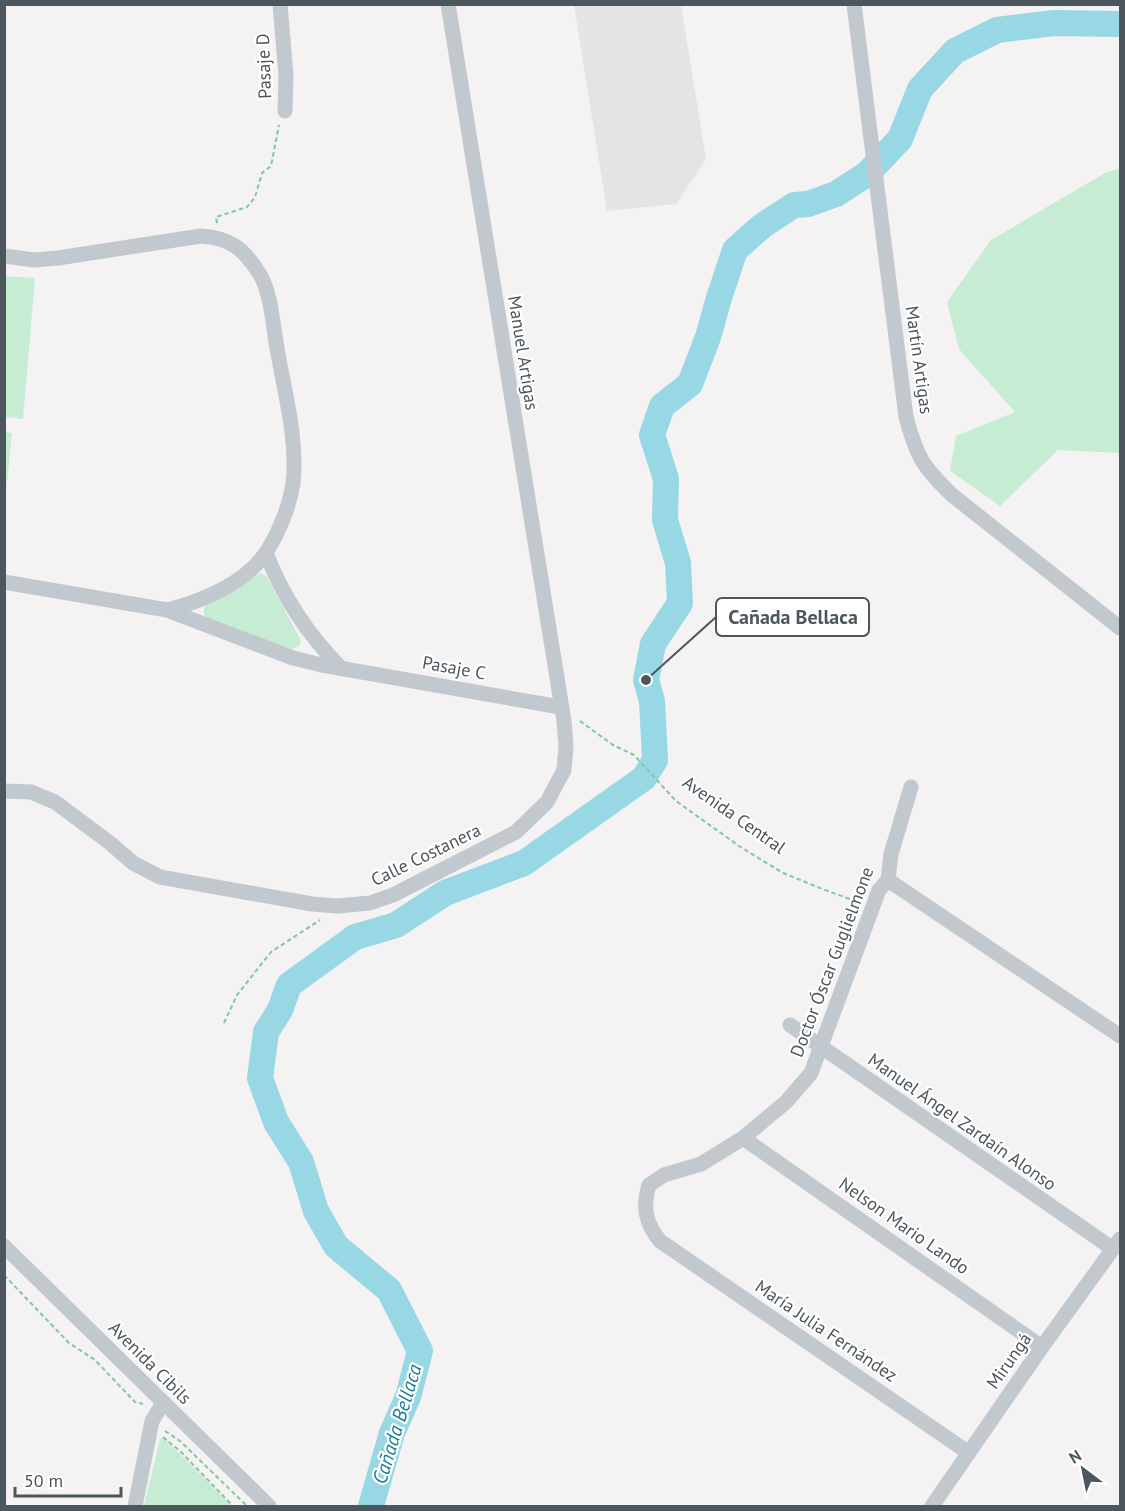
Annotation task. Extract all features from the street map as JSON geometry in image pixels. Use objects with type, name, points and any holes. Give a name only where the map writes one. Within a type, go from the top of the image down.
[{"type":"street","name":"Pasaje D","points":[[280,4],[286,75],[285,111]]},
{"type":"street","name":"Manuel Artigas","points":[[448,4],[557,670],[560,707]]},
{"type":"street","name":"Martín Artigas","points":[[854,4],[906,417],[920,461],[952,495],[1120,628]]},
{"type":"street","points":[[4,256],[34,260],[58,258],[201,236],[220,238],[237,246],[260,275],[269,305],[290,428],[294,459],[292,485],[279,528],[266,553],[225,587],[189,604],[167,610]]},
{"type":"street","points":[[266,553],[273,572],[310,635],[341,668]]},
{"type":"street","name":"Pasaje C","points":[[4,582],[167,610],[293,657],[341,668],[560,707]]},
{"type":"street","name":"Calle Costanera","points":[[4,791],[31,792],[56,802],[133,863],[160,877],[312,904],[338,906],[370,903],[393,895],[516,832],[547,802],[564,770],[566,747],[564,721],[560,707]]},
{"type":"street","name":"Doctor Óscar Guglielmone","points":[[660,1241],[650,1228],[645,1209],[649,1185],[664,1176],[701,1164],[743,1138],[786,1102],[811,1073],[879,890],[888,880],[891,854],[911,787]]},
{"type":"street","points":[[888,880],[1120,1036]]},
{"type":"street","name":"Manuel Ángel Zardaín Alonso","points":[[790,1025],[1117,1244]]},
{"type":"street","name":"Nelson Mario Lando","points":[[743,1138],[1042,1347]]},
{"type":"street","name":"María Julia Fernández","points":[[660,1241],[969,1453]]},
{"type":"street","name":"Mirungá","points":[[932,1506],[1042,1347],[1117,1244]]},
{"type":"street","name":"Avenida Cibils","points":[[4,1246],[159,1409],[269,1506]]},
{"type":"street","points":[[135,1506],[150,1431],[159,1409]]},
{"type":"path","name":"Pasaje D","points":[[220,238],[216,217],[247,207],[255,197],[262,173],[271,166],[278,126],[285,111]]},
{"type":"path","name":"Avenida Central","points":[[560,707],[613,745],[634,755],[676,801],[739,846],[783,873],[825,891],[873,906]]},
{"type":"path","points":[[224,1023],[237,996],[271,952],[338,906]]},
{"type":"path","points":[[4,1275],[69,1343],[95,1360],[135,1402],[159,1409],[165,1431],[180,1441],[247,1506]]},
{"type":"path","points":[[150,1431],[170,1442],[233,1506]]},
{"type":"shaded area","points":[[574,5],[681,5],[706,159],[676,204],[607,211]]},
{"type":"green space","points":[[1120,168],[1120,453],[1058,450],[1000,506],[950,471],[956,436],[1015,412],[959,349],[947,302],[991,240],[1105,173]]},
{"type":"green space","points":[[4,276],[35,278],[23,419],[5,417]]},
{"type":"green space","points":[[4,432],[12,433],[5,502]]},
{"type":"green space","points":[[261,573],[267,577],[300,639],[298,647],[289,650],[204,617],[204,607],[211,600]]},
{"type":"green space","points":[[163,1437],[232,1506],[144,1506],[160,1439]]},
{"type":"waterway","name":"Cañada Bellaca","points":[[371,1506],[392,1433],[408,1397],[420,1351],[389,1290],[336,1246],[316,1211],[301,1162],[276,1122],[260,1078],[266,1032],[280,1010],[289,985],[355,937],[396,925],[445,893],[524,863],[644,778],[655,760],[652,701],[646,680],[653,644],[680,603],[678,563],[665,520],[666,479],[652,435],[662,406],[690,384],[708,337],[735,250],[762,226],[794,205],[808,204],[836,194],[867,174],[900,139],[920,89],[955,51],[997,30],[1054,23],[1120,24]]},
{"type":"place","name":"Cañada Bellaca","points":[[646,680]]}]
